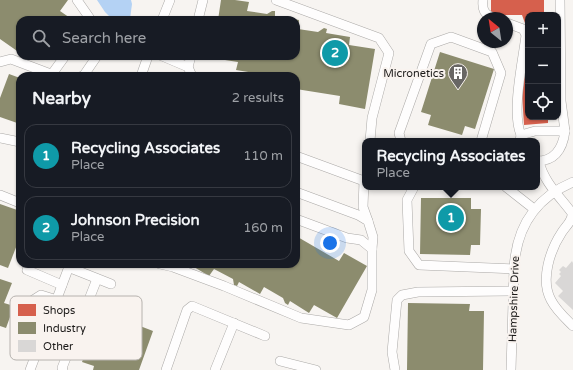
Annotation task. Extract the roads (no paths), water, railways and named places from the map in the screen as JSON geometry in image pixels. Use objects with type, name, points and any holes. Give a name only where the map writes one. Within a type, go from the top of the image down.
[{"type":"street","points":[[77,0],[88,16]]},
{"type":"street","points":[[164,16],[170,0]]},
{"type":"street","points":[[199,16],[203,0]]},
{"type":"street","points":[[276,0],[378,38],[389,53],[372,118],[370,138]]},
{"type":"street","points":[[483,0],[482,8],[484,12]]},
{"type":"street","points":[[540,160],[549,158],[561,148],[564,141],[565,131],[561,101],[560,0]]},
{"type":"street","points":[[513,25],[523,29],[526,35],[517,117],[521,138],[535,131],[565,131]]},
{"type":"street","points":[[400,138],[399,132],[431,44],[451,37],[492,52],[501,73],[482,138]]},
{"type":"street","points":[[0,62],[11,59],[46,72]]},
{"type":"street","points":[[56,72],[63,60]]},
{"type":"street","points":[[86,72],[94,60]]},
{"type":"street","points":[[142,72],[147,60]]},
{"type":"street","points":[[171,60],[188,67]]},
{"type":"street","points":[[189,60],[188,67],[190,72]]},
{"type":"street","points":[[0,138],[16,141]]},
{"type":"street","points":[[300,157],[362,179]]},
{"type":"street","points":[[540,168],[545,178],[572,213],[572,216],[556,242],[551,256],[547,271],[547,287],[551,300],[573,326]]},
{"type":"street","name":"Hampshire Drive","points":[[511,370],[514,257],[519,238],[534,209],[547,196],[573,182]]},
{"type":"street","points":[[178,268],[301,318],[349,325],[364,316],[372,290],[373,236],[363,207],[364,190]]},
{"type":"street","points":[[412,190],[407,200],[409,251],[420,265],[514,269]]},
{"type":"street","points":[[510,190],[534,209]]},
{"type":"street","points":[[300,193],[358,215],[368,221]]},
{"type":"street","points":[[0,195],[16,201]]},
{"type":"street","points":[[300,220],[347,238],[361,240],[372,249]]},
{"type":"street","points":[[28,268],[27,270],[62,285]]},
{"type":"street","points":[[58,296],[68,268]]},
{"type":"street","points":[[73,268],[111,284]]},
{"type":"street","points":[[90,296],[97,279]]},
{"type":"street","points":[[395,370],[392,352],[397,300],[402,295],[418,292],[513,291]]},
{"type":"street","points":[[166,370],[187,310],[192,306],[264,336]]},
{"type":"street","points":[[215,370],[234,323]]},
{"type":"street","points":[[30,370],[34,360]]},
{"type":"street","points":[[63,370],[62,368],[65,360]]},
{"type":"street","points":[[280,361],[316,370]]},
{"type":"street","points":[[511,370],[517,370]]},
{"type":"water","points":[[97,0],[131,0],[130,16],[109,16]]},
{"type":"place","name":"Johnson Precision","points":[[335,53]]},
{"type":"place","name":"Micronetics","points":[[458,90]]},
{"type":"place","name":"Recycling Associates","points":[[451,218]]}]
